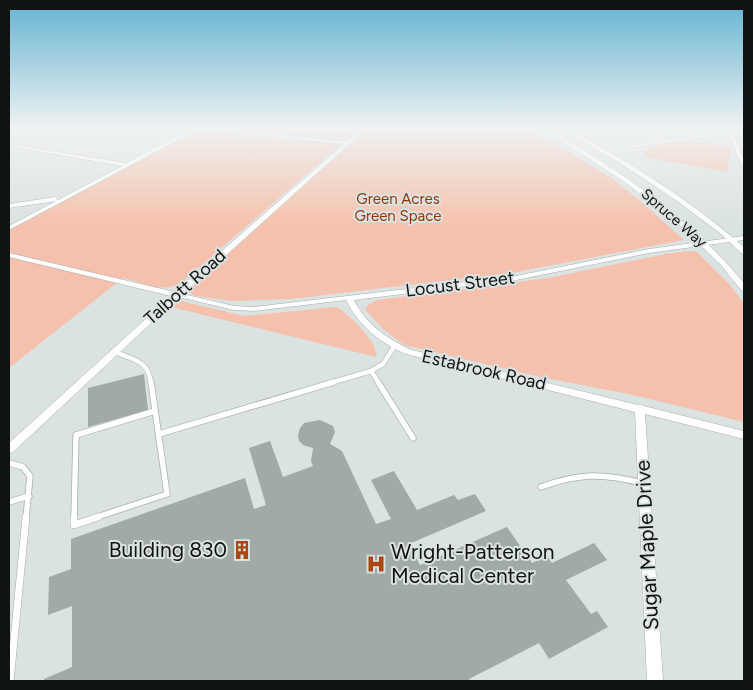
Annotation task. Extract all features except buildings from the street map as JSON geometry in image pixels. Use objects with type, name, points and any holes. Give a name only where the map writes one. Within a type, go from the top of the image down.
[{"type":"street","points":[[99,160],[127,165]]},
{"type":"street","points":[[9,228],[136,160]]},
{"type":"street","name":"Talbott Road","points":[[9,449],[113,352],[328,160]]},
{"type":"street","name":"Spruce Way","points":[[594,160],[642,190],[676,216],[705,244],[744,288]]},
{"type":"street","name":"Spruce Way","points":[[620,160],[668,189],[733,240],[744,251]]},
{"type":"street","points":[[9,206],[50,201],[70,195]]},
{"type":"street","name":"Locust Street","points":[[176,295],[234,308],[254,309],[516,278],[649,251],[744,238]]},
{"type":"street","points":[[9,255],[176,295]]},
{"type":"street","name":"Estabrook Road","points":[[350,298],[354,310],[376,333],[394,347],[744,434]]},
{"type":"street","name":"Sugar Maple Drive","points":[[640,408],[655,681]]},
{"type":"lane","points":[[159,434],[371,371],[383,364],[394,347]]},
{"type":"lane","points":[[113,352],[144,364],[150,373],[167,494],[74,525],[76,435],[155,411]]},
{"type":"lane","points":[[371,371],[413,438]]},
{"type":"lane","points":[[9,463],[23,467],[30,476],[10,681]]},
{"type":"lane","points":[[541,487],[572,476],[584,474],[608,475],[644,483]]},
{"type":"lane","points":[[9,502],[29,496]]},
{"type":"green space","points":[[140,160],[323,160],[181,283],[174,286],[160,287],[123,278],[9,368],[9,230]]},
{"type":"green space","name":"Green Acres Green Space","points":[[332,160],[582,160],[613,179],[684,240],[511,273],[291,299],[233,301],[195,296],[190,293],[194,285]]},
{"type":"green space","points":[[662,160],[729,160],[727,172]]},
{"type":"green space","points":[[687,251],[697,252],[731,286],[744,304],[744,422],[629,394],[540,377],[404,345],[383,329],[365,309],[377,300],[548,278]]},
{"type":"green space","points":[[181,301],[244,316],[337,307],[349,316],[368,337],[376,351],[376,357],[171,307]]},
{"type":"place","name":"Building 830","points":[[242,550]]},
{"type":"place","name":"Wright-Patterson Medical Center","points":[[376,564]]}]
